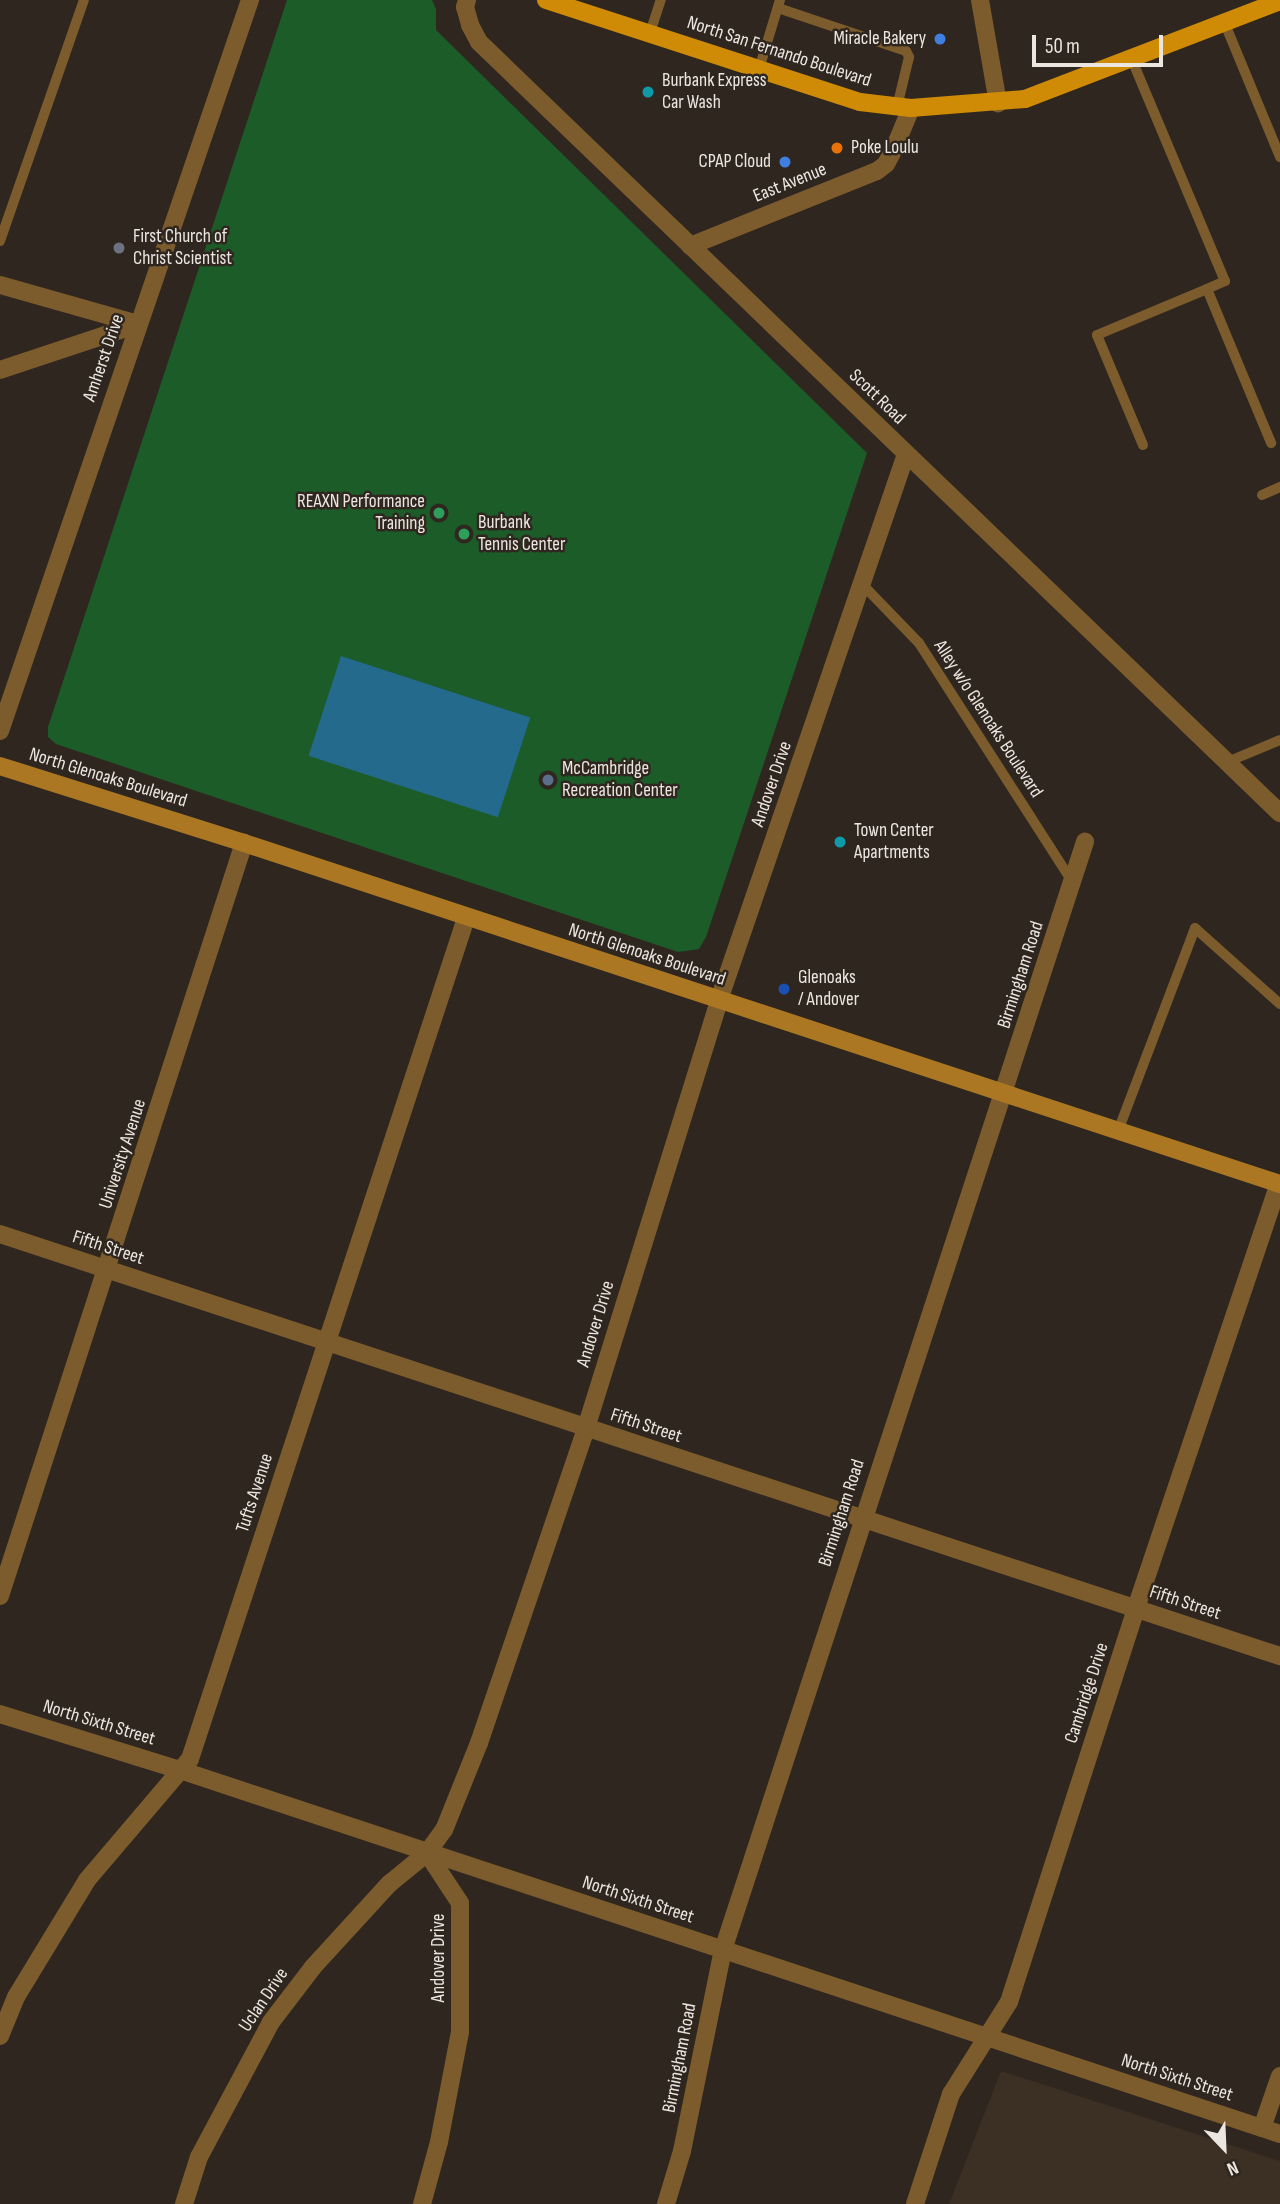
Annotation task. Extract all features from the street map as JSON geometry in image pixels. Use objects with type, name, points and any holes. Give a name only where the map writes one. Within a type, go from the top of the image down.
[{"type":"main road","name":"North San Fernando Boulevard","points":[[554,1],[860,102],[904,108],[998,103],[1055,90],[1225,24],[1273,2]]},
{"type":"main road","name":"North Glenoaks Boulevard","points":[[0,766],[244,843],[1279,1184]]},
{"type":"street","name":"Amherst Drive","points":[[0,731],[250,0]]},
{"type":"street","name":"Scott Road","points":[[467,0],[465,7],[470,26],[479,42],[1280,813]]},
{"type":"street","points":[[980,0],[998,103]]},
{"type":"street","name":"East Avenue","points":[[690,246],[877,171],[886,164],[894,149],[904,108]]},
{"type":"street","points":[[0,285],[138,324]]},
{"type":"street","points":[[0,370],[138,324]]},
{"type":"street","name":"Andover Drive","points":[[422,2204],[439,2142],[460,2032],[460,1903],[427,1853],[444,1830],[479,1743],[586,1428],[719,1000],[906,454]]},
{"type":"street","name":"Birmingham Road","points":[[666,2204],[682,2151],[723,1950],[861,1518],[1085,842]]},
{"type":"street","name":"University Avenue","points":[[0,1596],[244,843]]},
{"type":"street","name":"Tufts Avenue","points":[[0,2036],[16,1997],[87,1880],[153,1801],[183,1771],[193,1752],[466,918]]},
{"type":"street","name":"Cambridge Drive","points":[[915,2204],[951,2094],[1009,2001],[1136,1608],[1279,1184]]},
{"type":"street","name":"Fifth Street","points":[[0,1234],[1280,1656]]},
{"type":"street","name":"North Sixth Street","points":[[0,1714],[183,1771],[1280,2134]]},
{"type":"street","name":"Uclan Drive","points":[[184,2204],[199,2157],[271,2022],[313,1967],[390,1884],[427,1853]]},
{"type":"street","points":[[1262,2128],[1280,2076]]},
{"type":"lane","points":[[0,241],[84,0]]},
{"type":"lane","points":[[650,33],[661,0]]},
{"type":"lane","points":[[759,69],[779,4],[906,51],[909,57],[904,108]]},
{"type":"lane","points":[[1225,24],[1280,157]]},
{"type":"lane","points":[[1132,60],[1225,281],[1097,335],[1143,445]]},
{"type":"lane","points":[[1207,289],[1271,443]]},
{"type":"lane","points":[[1262,495],[1280,487]]},
{"type":"lane","name":"Alley w/o Glenoaks Boulevard","points":[[862,584],[919,643],[1073,883]]},
{"type":"lane","points":[[1227,762],[1280,740]]},
{"type":"lane","points":[[1118,1131],[1195,928],[1280,1004]]},
{"type":"shaded area","points":[[1001,2071],[1280,2161],[1280,2204],[949,2204]]},
{"type":"green space","points":[[287,0],[432,0],[436,9],[436,30],[867,453],[706,937],[699,949],[678,952],[56,744],[48,737],[48,727]]},
{"type":"water","points":[[341,656],[530,717],[498,817],[309,756]]},
{"type":"place","name":"Miracle Bakery","points":[[940,39]]},
{"type":"place","name":"Burbank Express Car Wash","points":[[648,92]]},
{"type":"place","name":"Poke Loulu","points":[[837,148]]},
{"type":"place","name":"CPAP Cloud","points":[[785,162]]},
{"type":"place","name":"First Church of Christ Scientist","points":[[119,248]]},
{"type":"place","name":"REAXN Performance Training","points":[[439,513]]},
{"type":"place","name":"Burbank Tennis Center","points":[[464,534]]},
{"type":"place","name":"McCambridge Recreation Center","points":[[548,780]]},
{"type":"place","name":"Town Center Apartments","points":[[840,842]]},
{"type":"place","name":"Glenoaks / Andover","points":[[784,989]]}]
